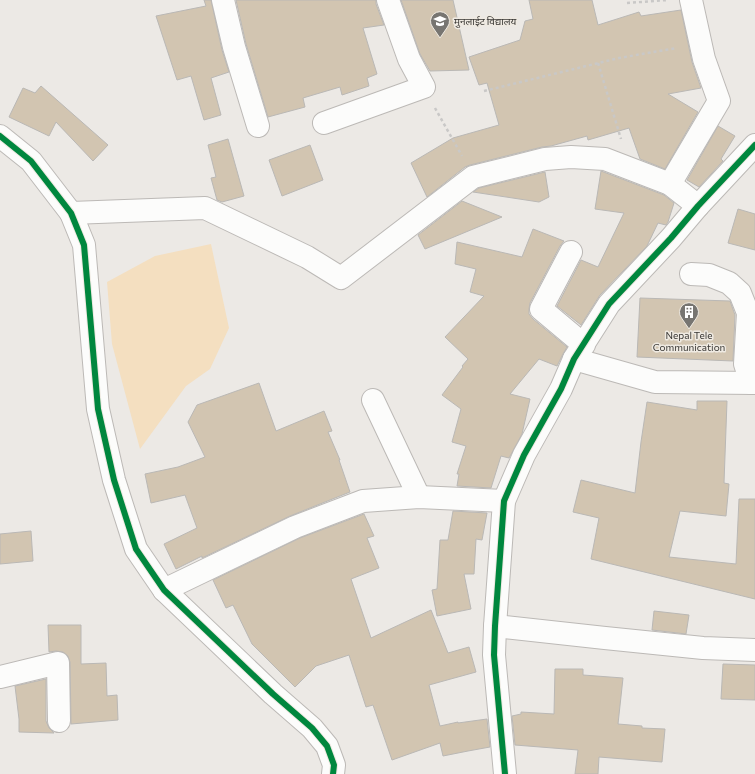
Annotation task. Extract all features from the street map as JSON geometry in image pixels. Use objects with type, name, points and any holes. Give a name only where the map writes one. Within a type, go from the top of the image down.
[{"type":"street","points":[[223,0],[234,47],[258,126]]},
{"type":"street","points":[[324,123],[424,87],[408,59],[388,0]]},
{"type":"street","points":[[670,184],[719,101],[704,59],[691,0]]},
{"type":"street","points":[[0,136],[32,161],[70,212],[84,245],[98,409],[114,480],[136,549],[164,590],[273,694],[312,728],[327,746],[334,765],[333,774]]},
{"type":"street","points":[[506,774],[494,655],[504,501],[524,455],[562,389],[579,352],[610,304],[755,145]]},
{"type":"street","points":[[70,212],[205,208],[307,258],[341,278],[473,178],[545,159],[571,157],[605,159],[670,184],[698,206]]},
{"type":"street","points":[[572,252],[541,309],[579,352],[655,382],[753,383],[745,364],[748,313],[740,293],[729,283],[709,275],[691,274]]},
{"type":"street","points":[[373,400],[419,497]]},
{"type":"street","points":[[164,590],[295,527],[363,501],[419,497],[504,501]]},
{"type":"street","points":[[495,626],[703,648],[755,650]]},
{"type":"street","points":[[0,677],[58,663],[59,720]]},
{"type":"path","points":[[627,3],[668,0]]},
{"type":"path","points":[[484,91],[618,58],[701,44]]},
{"type":"path","points":[[598,63],[629,168]]},
{"type":"path","points":[[424,87],[473,178]]},
{"type":"shaded area","points":[[211,244],[229,328],[210,369],[186,386],[140,449],[112,344],[107,282],[155,256]]},
{"type":"building","points":[[204,0],[211,0],[222,50],[229,72],[211,78],[221,115],[204,120],[191,76],[177,80],[156,16],[206,6]]},
{"type":"building","points":[[236,0],[376,0],[376,4],[384,25],[363,28],[377,74],[367,78],[369,86],[342,95],[340,87],[303,98],[305,107],[268,117],[246,44]]},
{"type":"building","points":[[401,0],[453,0],[469,70],[430,71],[420,54]]},
{"type":"building","points":[[529,0],[592,0],[598,25],[639,12],[641,16],[681,10],[692,62],[701,88],[668,94],[698,112],[665,169],[640,159],[629,128],[588,140],[587,136],[470,165],[465,167],[427,197],[411,163],[453,138],[499,125],[487,83],[479,85],[469,57],[520,40],[525,21],[533,19]]},
{"type":"building","points":[[41,86],[108,145],[93,161],[56,122],[49,136],[9,117],[23,88],[35,93]]},
{"type":"building","points":[[718,126],[735,136],[721,159],[723,161],[699,187],[687,180]]},
{"type":"building","points":[[228,139],[244,196],[222,202],[217,200],[211,178],[216,177],[208,145]]},
{"type":"building","points":[[310,145],[323,180],[282,196],[269,160]]},
{"type":"building","points":[[601,171],[664,195],[674,203],[666,225],[658,223],[647,246],[600,295],[581,325],[557,306],[581,260],[598,267],[624,213],[595,209]]},
{"type":"building","points":[[545,172],[549,197],[539,202],[473,192],[479,188]]},
{"type":"building","points":[[462,201],[502,217],[425,249],[418,235]]},
{"type":"building","points":[[738,209],[755,214],[755,250],[728,243]]},
{"type":"building","points":[[533,229],[564,241],[530,303],[529,314],[567,347],[557,366],[539,359],[510,394],[530,399],[522,434],[509,458],[501,456],[491,488],[457,486],[459,474],[457,474],[466,446],[452,442],[461,409],[442,395],[468,359],[445,337],[484,296],[470,292],[476,269],[455,264],[457,242],[522,257]]},
{"type":"building","name":"Nepal Tele Communication","points":[[640,298],[730,301],[735,315],[733,361],[637,357]]},
{"type":"building","points":[[259,383],[276,431],[324,411],[332,431],[328,432],[340,460],[350,492],[290,516],[176,569],[164,544],[197,528],[185,495],[151,503],[145,474],[178,467],[205,457],[188,422],[197,405]]},
{"type":"building","points":[[697,401],[727,401],[724,483],[729,484],[726,516],[680,511],[669,557],[736,564],[739,499],[755,499],[755,599],[591,559],[599,518],[573,512],[581,480],[635,493],[647,402],[697,410]]},
{"type":"building","points":[[453,511],[487,513],[482,540],[476,539],[474,574],[464,574],[471,609],[437,616],[432,590],[437,589],[440,540],[448,540]]},
{"type":"building","points":[[364,514],[374,536],[367,538],[379,568],[351,579],[371,638],[431,610],[448,653],[469,647],[476,672],[429,685],[440,726],[458,722],[487,719],[490,747],[443,756],[440,743],[392,760],[373,705],[366,707],[349,655],[316,666],[295,687],[252,644],[233,605],[226,608],[213,580],[300,538]]},
{"type":"building","points":[[31,531],[33,561],[0,564],[0,534]]},
{"type":"building","points":[[654,611],[689,615],[686,634],[652,630]]},
{"type":"building","points":[[48,625],[81,625],[81,664],[106,663],[107,696],[117,695],[118,720],[71,724],[70,662],[68,656],[63,652],[49,652]]},
{"type":"building","points":[[723,664],[755,665],[755,700],[721,699]]},
{"type":"building","points":[[555,669],[583,669],[583,675],[623,678],[618,724],[642,726],[642,728],[665,729],[662,762],[599,757],[598,774],[575,774],[578,750],[515,745],[512,716],[521,714],[521,712],[554,714]]},
{"type":"building","points":[[46,679],[46,721],[49,728],[54,733],[19,732],[15,686]]},
{"type":"cycle path","points":[[0,136],[31,161],[71,213],[84,245],[98,409],[114,480],[136,549],[164,590],[273,694],[312,728],[327,746],[334,765],[333,774]]},
{"type":"cycle path","points":[[505,774],[494,655],[504,501],[524,455],[561,389],[574,359],[609,304],[755,145]]},
{"type":"place","name":"मुनलाईट विद्यालय","points":[[440,38]]},
{"type":"place","name":"Nepal Tele Communication","points":[[689,329]]}]
